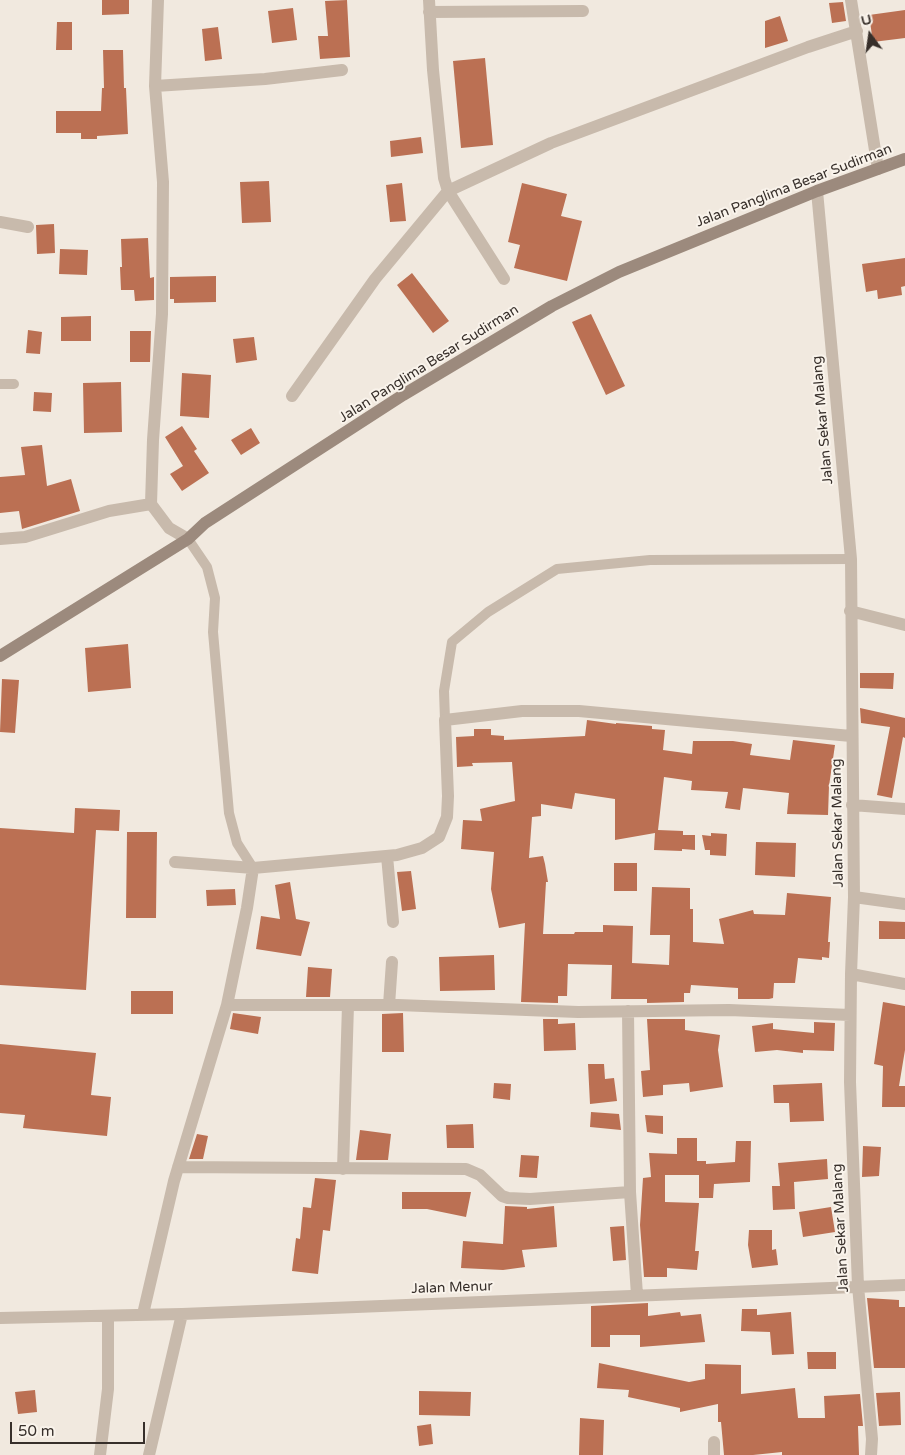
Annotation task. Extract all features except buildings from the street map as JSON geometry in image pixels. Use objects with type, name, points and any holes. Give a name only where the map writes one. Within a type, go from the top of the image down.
[{"type":"main road","name":"Jalan Panglima Besar Sudirman","points":[[0,656],[188,538],[205,524],[403,395],[552,306],[619,272],[817,191],[905,159]]},
{"type":"street","points":[[158,0],[155,86],[163,182],[162,314],[152,504],[169,528],[188,538]]},
{"type":"street","points":[[851,0],[878,169]]},
{"type":"street","points":[[504,279],[448,191],[444,178],[433,70],[429,6],[583,10]]},
{"type":"street","points":[[292,396],[375,279],[448,191],[550,142],[808,47],[857,31]]},
{"type":"street","points":[[155,86],[342,70]]},
{"type":"street","name":"Jalan Sekar Malang","points":[[817,191],[851,560],[851,736],[854,897],[850,1082],[858,1286],[872,1439],[871,1455]]},
{"type":"street","points":[[0,222],[28,227]]},
{"type":"street","points":[[0,539],[25,537],[109,511],[152,504]]},
{"type":"street","points":[[850,611],[905,625]]},
{"type":"street","points":[[175,862],[254,868],[398,855],[422,848],[439,837],[447,818],[445,720],[522,711],[579,711],[851,736]]},
{"type":"street","points":[[852,805],[905,810]]},
{"type":"street","points":[[387,856],[393,922]]},
{"type":"street","points":[[143,1314],[178,1167],[226,1005],[254,868]]},
{"type":"street","points":[[854,897],[905,904]]},
{"type":"street","points":[[389,1005],[392,962]]},
{"type":"street","points":[[851,974],[905,984]]},
{"type":"street","points":[[226,1005],[389,1005],[578,1012],[728,1010],[850,1016]]},
{"type":"street","points":[[343,1169],[348,1005]]},
{"type":"street","points":[[628,1011],[630,1192],[637,1295]]},
{"type":"street","points":[[178,1167],[470,1170],[480,1175],[502,1196],[508,1198],[530,1199],[630,1192]]},
{"type":"street","name":"Jalan Menur","points":[[0,1318],[182,1314],[905,1285]]},
{"type":"street","points":[[149,1455],[182,1314]]},
{"type":"street","points":[[100,1455],[108,1389],[108,1316]]},
{"type":"street","points":[[714,1442],[714,1455]]},
{"type":"lane","points":[[0,384],[14,384]]},
{"type":"lane","points":[[188,538],[207,567],[215,598],[213,632],[229,813],[237,843],[254,868]]},
{"type":"lane","points":[[445,720],[444,691],[452,642],[488,612],[557,570],[650,560],[851,560]]}]
